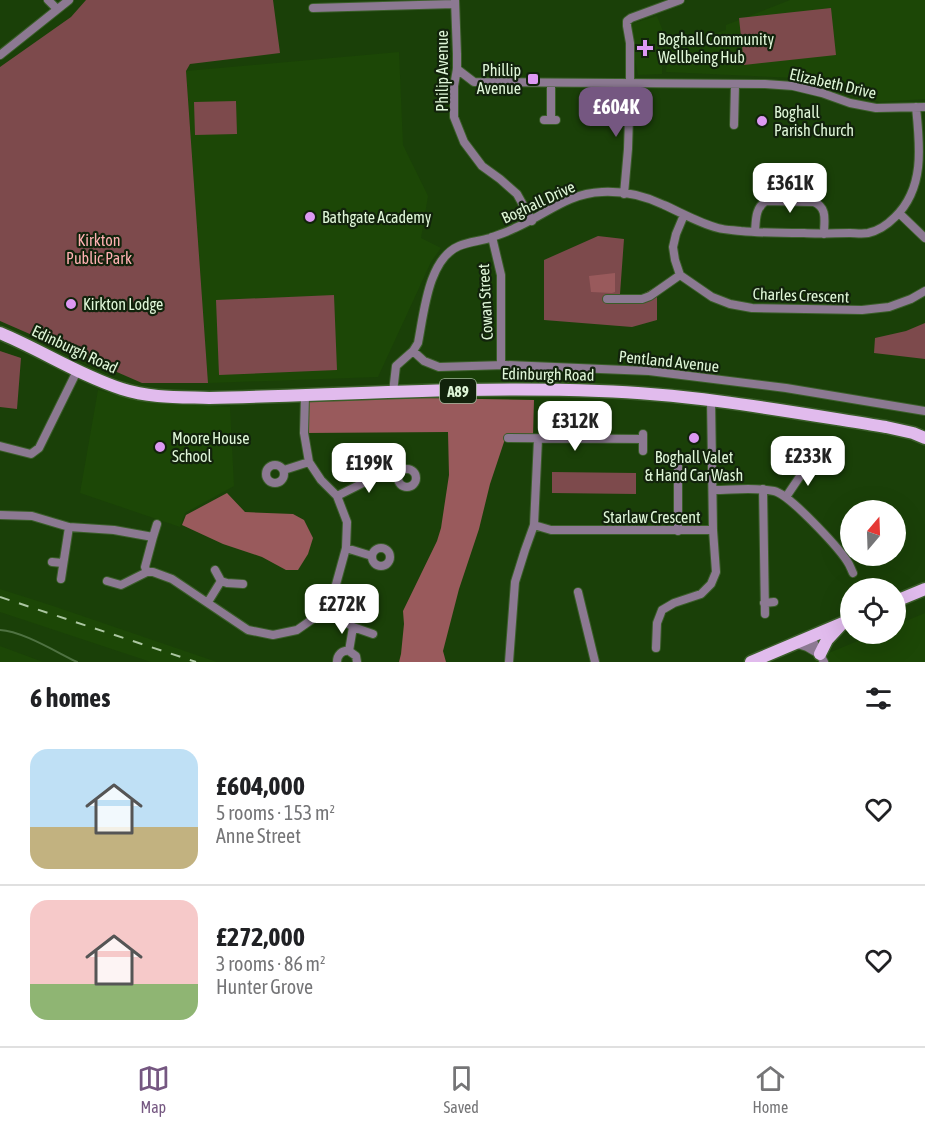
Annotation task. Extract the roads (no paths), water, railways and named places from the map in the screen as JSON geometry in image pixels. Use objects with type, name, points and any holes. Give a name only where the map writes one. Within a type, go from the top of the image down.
[{"type":"main road","name":"Edinburgh Road","points":[[0,333],[77,371],[123,389],[164,397],[305,396],[496,390],[600,391],[711,400],[886,427],[925,438]]},
{"type":"main road","points":[[906,597],[925,589]]},
{"type":"main road","points":[[751,662],[840,624]]},
{"type":"main road","points":[[822,658],[827,640],[840,628]]},
{"type":"street","points":[[48,0],[57,9]]},
{"type":"street","points":[[0,55],[69,0]]},
{"type":"street","points":[[624,194],[630,84],[630,43],[627,21],[680,0]]},
{"type":"street","points":[[313,8],[375,3],[455,2]]},
{"type":"street","name":"Philip Avenue","points":[[455,2],[457,69],[454,86],[454,117],[464,141],[482,166],[517,194],[532,221]]},
{"type":"street","name":"Elizabeth Drive","points":[[457,69],[474,82],[793,86],[850,103],[876,108],[921,107]]},
{"type":"street","points":[[550,120],[551,83]]},
{"type":"street","points":[[734,125],[735,85]]},
{"type":"street","name":"Boghall Drive","points":[[393,392],[396,366],[413,351],[418,343],[432,278],[447,253],[459,246],[492,237],[532,221],[572,198],[603,192],[643,197],[721,229],[824,234],[868,233],[887,224],[900,214],[918,184],[921,166],[921,107]]},
{"type":"street","points":[[755,232],[760,204],[766,201],[814,202],[820,204],[824,210],[824,234]]},
{"type":"street","points":[[607,299],[642,299],[655,293],[680,275],[673,248],[675,234],[684,214]]},
{"type":"street","points":[[900,214],[925,238]]},
{"type":"street","name":"Cowan Street","points":[[492,237],[501,274],[501,365]]},
{"type":"street","name":"Charles Crescent","points":[[680,275],[712,297],[730,304],[752,308],[862,310],[888,307],[925,291]]},
{"type":"street","name":"Pentland Avenue","points":[[413,351],[424,361],[439,367],[501,365],[649,370],[786,388],[925,411]]},
{"type":"street","points":[[0,446],[31,454],[39,448],[77,371]]},
{"type":"street","points":[[108,581],[121,585],[147,572],[153,572],[172,579],[248,630],[273,635],[297,630],[327,609],[346,548],[347,522],[337,496],[321,480],[309,462],[304,433],[305,396]]},
{"type":"street","name":"Starlaw Crescent","points":[[534,525],[551,530],[713,530],[711,400]]},
{"type":"street","points":[[508,438],[643,436],[643,451]]},
{"type":"street","points":[[509,662],[515,582],[534,525],[538,439]]},
{"type":"street","points":[[678,459],[678,531]]},
{"type":"street","points":[[284,471],[309,462]]},
{"type":"street","points":[[786,497],[809,463]]},
{"type":"street","points":[[337,496],[371,477],[380,475],[398,478]]},
{"type":"street","points":[[763,489],[765,614]]},
{"type":"street","points":[[713,490],[776,491],[786,497],[853,562],[853,573]]},
{"type":"street","points":[[0,515],[32,516],[69,527],[114,530],[153,537]]},
{"type":"street","points":[[147,572],[145,567],[157,524]]},
{"type":"street","points":[[61,579],[69,527]]},
{"type":"street","points":[[656,648],[657,623],[662,610],[674,603],[701,594],[711,584],[716,572],[713,530]]},
{"type":"street","points":[[346,548],[372,556]]},
{"type":"street","points":[[52,562],[63,564]]},
{"type":"street","points":[[215,570],[221,581],[243,584]]},
{"type":"street","points":[[208,602],[221,581]]},
{"type":"street","points":[[578,592],[594,662]]},
{"type":"street","points":[[764,603],[774,602]]},
{"type":"street","points":[[327,609],[352,627],[373,634]]},
{"type":"street","points":[[349,651],[352,627]]},
{"type":"street","points":[[810,636],[822,658]]},
{"type":"street","points":[[794,644],[807,647],[822,658]]},
{"type":"street","points":[[337,662],[339,654],[349,651],[356,656],[357,662]]},
{"type":"waterway","points":[[0,630],[28,638],[77,662]]},
{"type":"railway","points":[[0,597],[196,662]]},
{"type":"place","name":"Boghall Community Wellbeing Hub","points":[[645,48]]},
{"type":"place","name":"Phillip Avenue","points":[[533,79]]},
{"type":"place","name":"Boghall Parish Church","points":[[762,121]]},
{"type":"place","name":"Bathgate Academy","points":[[310,217]]},
{"type":"place","name":"Kirkton Lodge","points":[[71,304]]},
{"type":"place","name":"Boghall Valet & Hand Car Wash","points":[[694,438]]},
{"type":"place","name":"Moore House School","points":[[160,447]]},
{"type":"park label","name":"Kirkton Public Park","points":[[99,249]]}]
